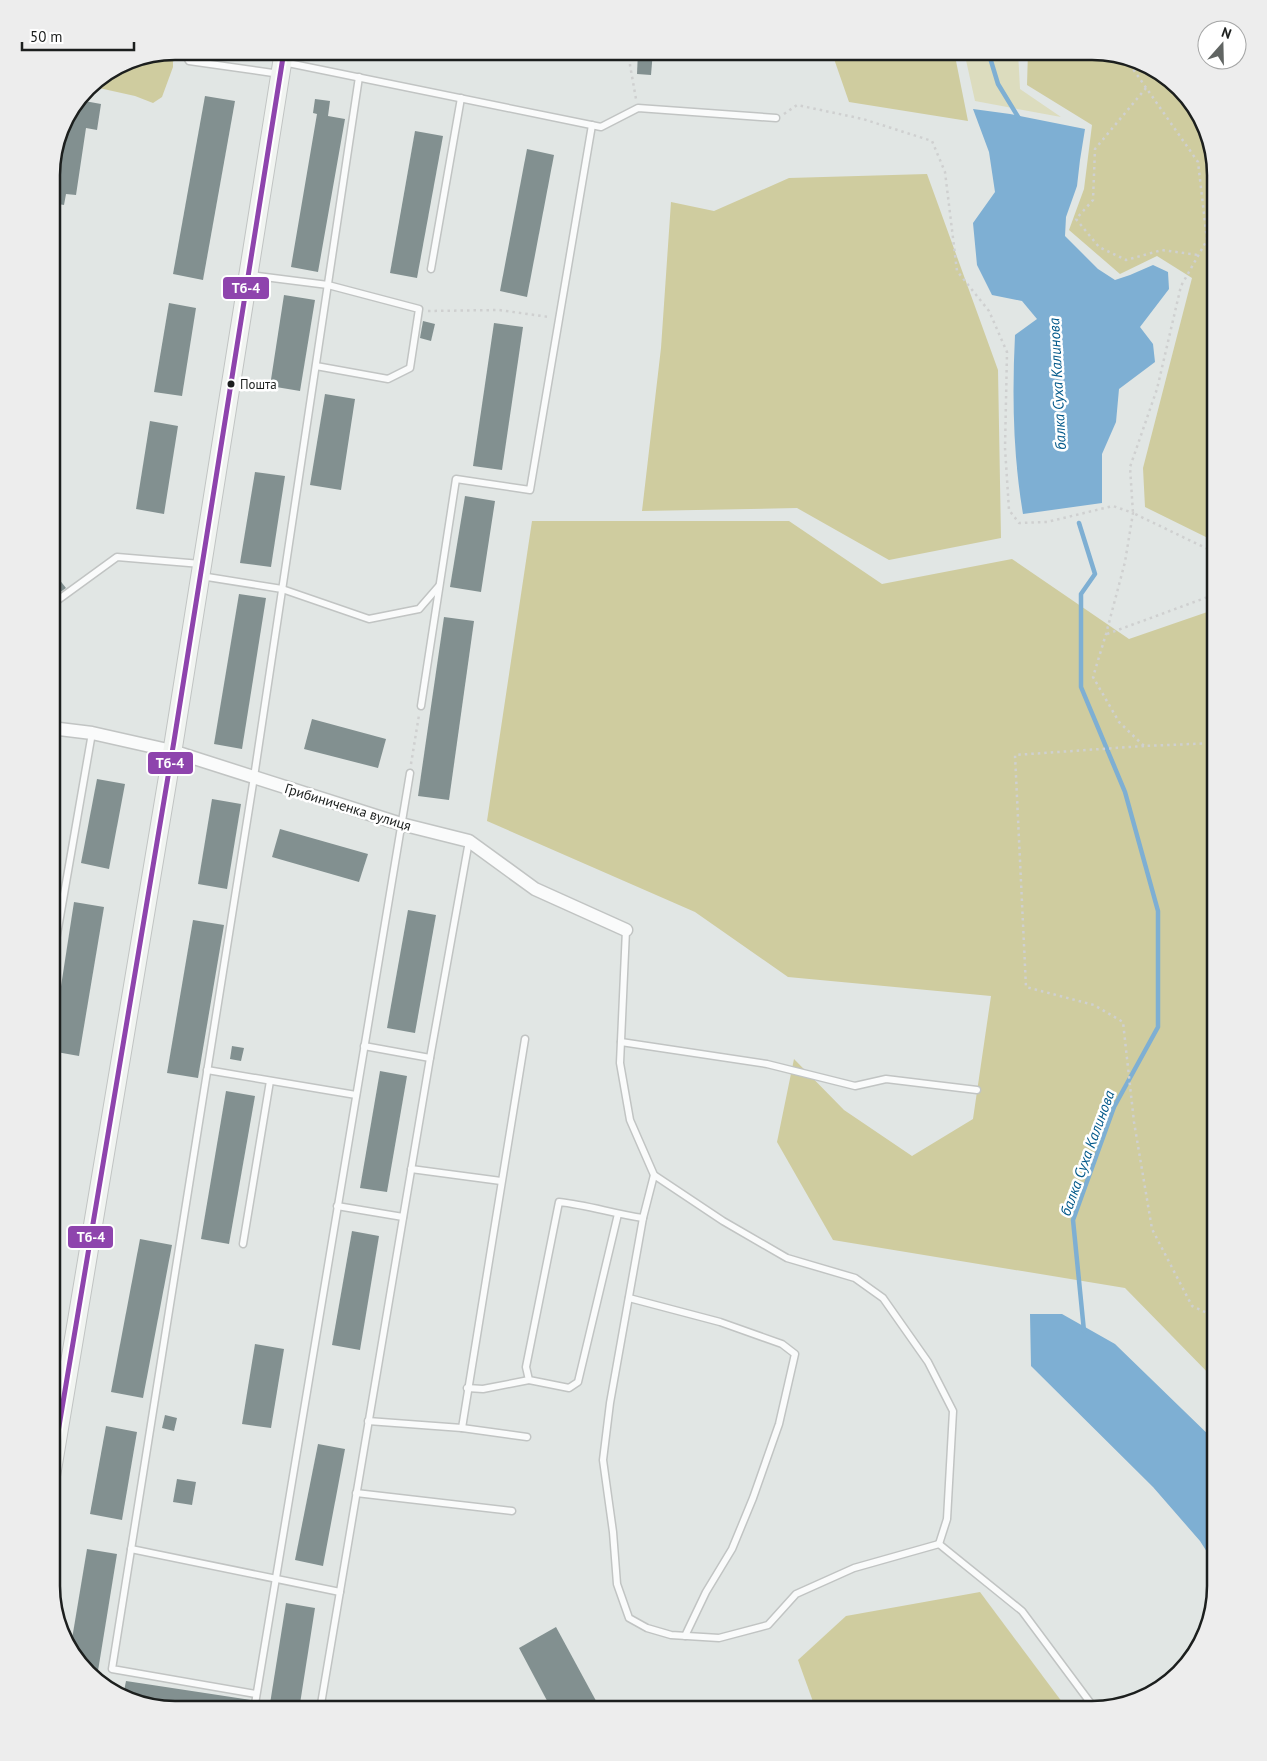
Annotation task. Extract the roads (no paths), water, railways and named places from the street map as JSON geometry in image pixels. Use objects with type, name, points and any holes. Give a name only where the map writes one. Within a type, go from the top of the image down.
[{"type":"main road","points":[[60,1422],[172,751],[282,62]]},
{"type":"street","name":"Грибиниченка вулиця","points":[[60,729],[92,733],[172,751],[401,824],[469,841],[535,889],[626,930]]},
{"type":"lane","points":[[188,60],[282,62],[601,127],[638,108],[776,118]]},
{"type":"lane","points":[[256,1694],[112,1669],[254,777],[359,77]]},
{"type":"lane","points":[[431,269],[461,98]]},
{"type":"lane","points":[[421,706],[456,479],[530,490],[592,124]]},
{"type":"lane","points":[[248,275],[328,286],[419,309],[410,368],[388,379],[316,366]]},
{"type":"lane","points":[[60,599],[117,557],[201,570],[282,589],[369,619],[418,609],[439,586]]},
{"type":"lane","points":[[60,917],[92,733]]},
{"type":"lane","points":[[255,1701],[410,773]]},
{"type":"lane","points":[[322,1701],[430,1058],[469,841]]},
{"type":"lane","points":[[626,930],[620,1063],[630,1120],[654,1176],[723,1221],[787,1258],[855,1278],[883,1298],[928,1362],[952,1411],[947,1519],[938,1544]]},
{"type":"lane","points":[[462,1428],[524,1039]]},
{"type":"lane","points":[[621,1042],[767,1064],[855,1086],[886,1079],[977,1090]]},
{"type":"lane","points":[[364,1046],[430,1058]]},
{"type":"lane","points":[[207,1070],[356,1095]]},
{"type":"lane","points":[[243,1244],[270,1080]]},
{"type":"lane","points":[[411,1169],[501,1181]]},
{"type":"lane","points":[[654,1176],[643,1218],[610,1403],[603,1460],[613,1532],[617,1584],[629,1618],[647,1628],[671,1635],[719,1638],[768,1625],[796,1594],[854,1568],[938,1544]]},
{"type":"lane","points":[[529,1380],[526,1367],[559,1202],[585,1205],[618,1214],[643,1218]]},
{"type":"lane","points":[[337,1206],[403,1217]]},
{"type":"lane","points":[[467,1388],[483,1389],[529,1380],[569,1388],[578,1382],[618,1214]]},
{"type":"lane","points":[[629,1298],[720,1322],[782,1344],[795,1354],[779,1424],[753,1498],[732,1549],[706,1592],[685,1636]]},
{"type":"lane","points":[[368,1421],[462,1428],[527,1437]]},
{"type":"lane","points":[[356,1492],[512,1511]]},
{"type":"lane","points":[[938,1544],[1022,1611],[1089,1701]]},
{"type":"lane","points":[[131,1549],[340,1592]]},
{"type":"water","points":[[973,109],[1010,114],[1085,129],[1077,186],[1066,217],[1065,236],[1098,269],[1115,280],[1153,265],[1168,272],[1169,289],[1140,327],[1153,344],[1155,362],[1119,389],[1116,422],[1102,454],[1102,503],[1023,514],[1017,470],[1014,425],[1015,335],[1037,319],[1022,301],[992,295],[977,265],[973,223],[995,192],[989,152]]},
{"type":"water","points":[[1030,1314],[1062,1314],[1115,1344],[1207,1433],[1207,1552],[1200,1541],[1153,1487],[1031,1366]]},
{"type":"waterway","name":"балка Суха Калинова","points":[[991,60],[998,84],[1020,120]]},
{"type":"waterway","name":"балка Суха Калинова","points":[[1079,523],[1095,574],[1081,594],[1081,687],[1125,792],[1158,911],[1158,1027],[1114,1107],[1073,1220],[1084,1331]]},
{"type":"place","name":"Пошта","points":[[231,384]]}]
